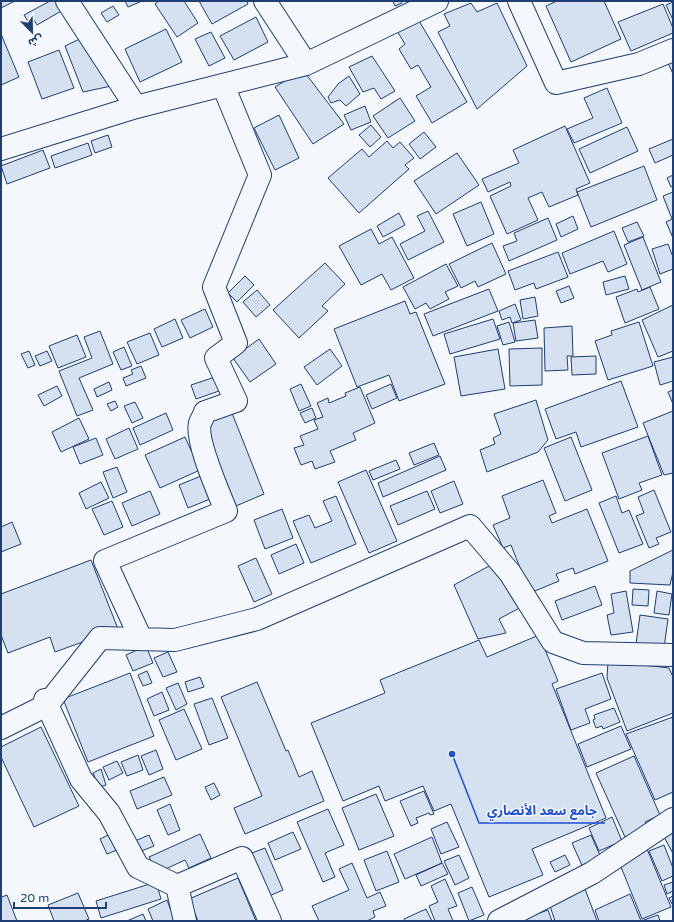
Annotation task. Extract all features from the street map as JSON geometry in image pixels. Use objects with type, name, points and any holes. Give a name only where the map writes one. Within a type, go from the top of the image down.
[{"type":"street","points":[[67,1],[136,107]]},
{"type":"street","points":[[265,1],[306,64]]},
{"type":"street","points":[[1,149],[136,107],[306,64],[437,1]]},
{"type":"street","points":[[519,1],[556,83],[638,64],[673,50]]},
{"type":"street","points":[[141,639],[105,561],[226,511],[200,442],[199,424],[205,412],[236,401],[216,358],[236,343],[214,287],[260,175],[223,85]]},
{"type":"street","points":[[1,728],[46,703],[100,638],[175,640],[257,618],[470,526],[510,573],[553,642],[583,653],[673,655]]},
{"type":"street","points":[[46,703],[81,779],[109,812],[138,867],[177,886],[242,858],[270,921]]},
{"type":"street","points":[[499,921],[592,873],[673,819]]},
{"type":"street","points":[[177,886],[185,921]]},
{"type":"building","points":[[1,1],[15,1],[1,8]]},
{"type":"building","points":[[50,1],[58,1],[63,10],[37,25],[34,20],[29,23],[24,15]]},
{"type":"building","points":[[125,1],[142,1],[128,7]]},
{"type":"building","points":[[159,1],[184,1],[198,23],[177,37],[155,4]]},
{"type":"building","points":[[199,1],[247,1],[248,4],[212,24]]},
{"type":"building","points":[[393,1],[401,1],[402,3],[395,6]]},
{"type":"building","points":[[557,1],[604,1],[621,39],[571,62],[546,6]]},
{"type":"building","points":[[673,2],[673,20],[666,5]]},
{"type":"building","points":[[471,3],[477,12],[497,3],[527,66],[477,109],[438,32],[450,26],[444,14]]},
{"type":"building","points":[[663,4],[673,28],[673,33],[631,51],[618,22]]},
{"type":"building","points":[[113,6],[119,15],[107,22],[101,13]]},
{"type":"building","points":[[415,14],[467,102],[432,123],[416,96],[431,87],[418,65],[411,69],[399,49],[405,44],[394,26]]},
{"type":"building","points":[[256,17],[268,42],[234,60],[220,36]]},
{"type":"building","points":[[166,29],[182,62],[140,82],[125,49]]},
{"type":"building","points":[[211,32],[225,58],[209,66],[195,39]]},
{"type":"building","points":[[1,34],[19,77],[1,85]]},
{"type":"building","points":[[84,37],[116,85],[83,92],[65,46]]},
{"type":"building","points":[[59,50],[74,88],[42,99],[28,62]]},
{"type":"building","points":[[372,56],[395,91],[381,99],[374,88],[363,92],[349,67]]},
{"type":"building","points":[[673,61],[673,74],[668,63]]},
{"type":"building","points":[[303,70],[344,124],[313,144],[275,87]]},
{"type":"building","points":[[349,76],[360,94],[346,106],[340,100],[331,103],[328,97],[338,84]]},
{"type":"building","points":[[607,88],[622,123],[574,143],[567,129],[593,118],[584,98]]},
{"type":"building","points":[[400,98],[415,121],[388,138],[373,116]]},
{"type":"building","points":[[365,106],[371,122],[351,130],[344,115]]},
{"type":"building","points":[[279,115],[299,158],[275,170],[254,128]]},
{"type":"building","points":[[371,125],[381,137],[370,147],[359,135]]},
{"type":"building","points":[[565,126],[590,183],[576,189],[578,195],[549,207],[542,192],[528,198],[538,220],[507,234],[490,196],[511,186],[510,182],[488,192],[482,179],[519,163],[513,150]]},
{"type":"building","points":[[627,127],[638,151],[590,173],[579,149]]},
{"type":"building","points":[[424,132],[436,147],[420,159],[409,144]]},
{"type":"building","points":[[108,135],[112,147],[95,153],[91,141]]},
{"type":"building","points":[[673,139],[673,155],[655,163],[649,149]]},
{"type":"building","points":[[387,141],[393,148],[400,142],[414,158],[405,165],[409,169],[359,213],[328,178],[362,149],[369,157]]},
{"type":"building","points":[[88,143],[92,155],[55,168],[51,156]]},
{"type":"building","points":[[43,150],[50,168],[7,184],[1,166]]},
{"type":"building","points":[[457,153],[479,185],[436,214],[414,181]]},
{"type":"building","points":[[644,166],[657,200],[591,227],[577,192]]},
{"type":"building","points":[[673,175],[673,186],[671,187],[667,178]]},
{"type":"building","points":[[673,192],[673,238],[666,222],[672,219],[663,196]]},
{"type":"building","points":[[481,202],[494,234],[467,246],[453,214]]},
{"type":"building","points":[[428,211],[444,242],[408,260],[400,244],[425,231],[417,216]]},
{"type":"building","points":[[399,213],[405,225],[383,237],[377,226]]},
{"type":"building","points":[[573,216],[578,229],[561,237],[556,224]]},
{"type":"building","points":[[548,218],[557,240],[509,261],[503,246],[517,241],[514,233]]},
{"type":"building","points":[[637,222],[644,236],[628,242],[622,228]]},
{"type":"building","points":[[371,229],[379,244],[392,237],[414,278],[391,290],[382,274],[361,285],[339,246]]},
{"type":"building","points":[[614,231],[627,264],[608,272],[603,261],[570,274],[562,253]]},
{"type":"building","points":[[643,237],[661,282],[642,290],[624,245]]},
{"type":"building","points":[[492,243],[506,274],[478,287],[475,281],[461,288],[449,264]]},
{"type":"building","points":[[668,244],[673,257],[673,269],[660,274],[652,249]]},
{"type":"building","points":[[558,252],[568,277],[536,289],[534,283],[515,290],[508,271]]},
{"type":"building","points":[[325,263],[345,284],[322,306],[328,311],[299,338],[273,310]]},
{"type":"building","points":[[446,264],[458,286],[445,292],[449,299],[430,309],[426,303],[415,309],[403,287]]},
{"type":"building","points":[[245,276],[254,285],[237,302],[228,293]]},
{"type":"building","points":[[625,276],[629,289],[606,295],[603,282]]},
{"type":"building","points":[[569,286],[574,298],[561,303],[556,291]]},
{"type":"building","points":[[650,287],[659,309],[625,323],[616,297],[637,289],[638,292]]},
{"type":"building","points":[[489,289],[498,311],[433,336],[424,314]]},
{"type":"building","points":[[257,290],[270,305],[256,317],[243,302]]},
{"type":"building","points":[[535,297],[538,316],[523,319],[520,300]]},
{"type":"building","points":[[405,301],[410,314],[416,312],[445,384],[399,401],[389,375],[357,387],[334,329]]},
{"type":"building","points":[[515,304],[521,320],[512,323],[510,317],[502,320],[499,311]]},
{"type":"building","points":[[673,305],[673,351],[658,357],[642,320]]},
{"type":"building","points":[[205,309],[213,327],[190,338],[181,320]]},
{"type":"building","points":[[175,319],[183,338],[162,347],[154,329]]},
{"type":"building","points":[[493,319],[500,339],[450,354],[444,334]]},
{"type":"building","points":[[535,320],[538,338],[516,341],[513,323]]},
{"type":"building","points":[[509,322],[515,342],[503,345],[497,326]]},
{"type":"building","points":[[639,322],[653,366],[608,380],[595,341],[612,335],[611,331]]},
{"type":"building","points":[[572,326],[573,356],[567,356],[568,370],[545,371],[544,328]]},
{"type":"building","points":[[100,331],[113,364],[79,378],[93,410],[77,416],[59,371],[92,358],[84,337]]},
{"type":"building","points":[[150,333],[159,355],[137,364],[127,342]]},
{"type":"building","points":[[77,335],[86,357],[58,368],[49,346]]},
{"type":"building","points":[[259,339],[276,364],[250,382],[233,358]]},
{"type":"building","points":[[124,347],[132,366],[121,370],[113,352]]},
{"type":"building","points":[[542,348],[542,385],[510,386],[509,349]]},
{"type":"building","points":[[330,349],[342,366],[317,385],[304,367]]},
{"type":"building","points":[[498,349],[505,389],[461,396],[454,357]]},
{"type":"building","points":[[29,351],[35,365],[28,368],[21,354]]},
{"type":"building","points":[[47,351],[52,361],[40,366],[35,356]]},
{"type":"building","points":[[596,356],[596,374],[572,375],[571,357]]},
{"type":"building","points":[[673,357],[673,381],[660,385],[654,362]]},
{"type":"building","points":[[141,366],[146,378],[126,386],[123,378],[133,374],[131,370]]},
{"type":"building","points":[[215,377],[219,391],[196,399],[191,385]]},
{"type":"building","points":[[621,381],[638,427],[581,447],[576,432],[556,439],[545,409]]},
{"type":"building","points":[[109,382],[112,390],[97,397],[94,389]]},
{"type":"building","points":[[301,384],[311,406],[299,411],[290,389]]},
{"type":"building","points":[[391,384],[397,398],[372,409],[366,395]]},
{"type":"building","points":[[57,386],[62,396],[44,406],[38,395]]},
{"type":"building","points":[[360,387],[375,423],[353,433],[356,440],[330,451],[335,462],[315,469],[312,461],[301,465],[294,448],[304,445],[300,436],[318,429],[314,420],[323,417],[317,403],[328,398],[329,403],[346,396],[345,393]]},
{"type":"building","points":[[673,390],[673,404],[668,392]]},
{"type":"building","points":[[536,400],[548,440],[538,452],[487,472],[480,450],[495,444],[493,438],[501,434],[494,414]]},
{"type":"building","points":[[115,401],[118,407],[111,411],[107,404]]},
{"type":"building","points":[[135,402],[143,418],[132,423],[124,406]]},
{"type":"building","points":[[312,408],[316,418],[305,423],[300,413]]},
{"type":"building","points":[[673,411],[673,473],[664,475],[643,423]]},
{"type":"building","points":[[166,413],[173,430],[140,445],[133,428]]},
{"type":"building","points":[[232,413],[264,494],[236,506],[203,425]]},
{"type":"building","points":[[79,418],[89,439],[61,452],[52,432]]},
{"type":"building","points":[[129,428],[138,449],[115,459],[106,439]]},
{"type":"building","points":[[648,436],[662,475],[639,483],[642,490],[619,499],[602,453]]},
{"type":"building","points":[[185,437],[200,470],[160,488],[145,455]]},
{"type":"building","points":[[571,437],[592,490],[565,501],[544,448]]},
{"type":"building","points":[[96,438],[103,455],[80,464],[73,447]]},
{"type":"building","points":[[434,443],[439,455],[414,465],[409,453]]},
{"type":"building","points":[[440,456],[446,470],[383,497],[378,483]]},
{"type":"building","points":[[396,460],[400,469],[373,480],[369,471]]},
{"type":"building","points":[[117,467],[127,492],[113,498],[103,472]]},
{"type":"building","points":[[366,470],[397,541],[369,553],[338,482]]},
{"type":"building","points":[[201,476],[210,499],[188,508],[179,485]]},
{"type":"building","points":[[543,480],[556,513],[549,516],[552,523],[587,509],[608,561],[575,574],[573,568],[556,574],[559,581],[530,593],[511,545],[503,548],[493,525],[510,518],[502,496]]},
{"type":"building","points":[[454,481],[463,504],[440,513],[431,491]]},
{"type":"building","points":[[101,482],[109,498],[86,509],[79,493]]},
{"type":"building","points":[[654,490],[671,532],[656,538],[659,544],[649,548],[636,516],[644,513],[638,497]]},
{"type":"building","points":[[150,491],[160,514],[132,526],[122,503]]},
{"type":"building","points":[[427,491],[435,509],[398,525],[390,506]]},
{"type":"building","points":[[336,496],[356,544],[311,563],[293,521],[309,515],[315,528],[332,521],[323,501]]},
{"type":"building","points":[[616,496],[622,513],[629,510],[643,544],[619,553],[599,503]]},
{"type":"building","points":[[112,501],[123,527],[104,535],[92,509]]},
{"type":"building","points":[[282,509],[293,538],[265,549],[254,520]]},
{"type":"building","points":[[12,522],[21,544],[1,552],[1,527]]},
{"type":"building","points":[[296,544],[304,563],[279,574],[271,555]]},
{"type":"building","points":[[673,550],[673,572],[670,585],[630,583],[630,571]]},
{"type":"building","points":[[256,558],[272,594],[254,602],[238,566]]},
{"type":"building","points":[[91,560],[118,629],[55,652],[50,637],[8,653],[1,635],[1,594]]},
{"type":"building","points":[[489,566],[523,606],[499,619],[506,633],[478,639],[454,585]]},
{"type":"building","points":[[595,586],[602,605],[562,620],[555,601]]},
{"type":"building","points":[[633,589],[649,590],[648,606],[632,605]]},
{"type":"building","points":[[626,591],[633,632],[611,635],[607,615],[614,613],[611,594]]},
{"type":"building","points":[[657,591],[672,594],[669,615],[654,613]]},
{"type":"building","points":[[640,615],[668,619],[664,648],[636,644]]},
{"type":"building","points":[[539,635],[558,681],[552,684],[606,818],[532,849],[543,875],[489,897],[451,804],[434,811],[423,786],[385,801],[379,786],[343,801],[311,723],[385,693],[380,680],[479,640],[487,657]]},
{"type":"building","points":[[146,646],[153,663],[133,671],[126,655]]},
{"type":"building","points":[[168,652],[177,672],[163,677],[154,658]]},
{"type":"building","points":[[608,661],[669,668],[673,677],[673,713],[627,731],[607,678]]},
{"type":"building","points":[[147,671],[152,683],[143,686],[138,675]]},
{"type":"building","points":[[130,673],[154,736],[88,762],[63,699]]},
{"type":"building","points":[[602,673],[611,699],[585,709],[590,723],[571,730],[556,689]]},
{"type":"building","points":[[200,677],[204,687],[188,692],[185,682]]},
{"type":"building","points":[[257,682],[286,751],[288,750],[299,777],[312,771],[324,801],[245,834],[234,808],[262,796],[221,697]]},
{"type":"building","points":[[178,683],[187,704],[176,710],[166,688]]},
{"type":"building","points":[[162,692],[169,710],[154,716],[147,699]]},
{"type":"building","points":[[212,698],[228,738],[209,745],[194,704]]},
{"type":"building","points":[[614,708],[620,722],[603,729],[602,726],[596,728],[593,720],[595,719],[594,715]]},
{"type":"building","points":[[184,709],[202,749],[176,760],[159,720]]},
{"type":"building","points":[[673,717],[673,792],[655,800],[626,734]]},
{"type":"building","points":[[621,726],[631,749],[587,767],[578,744]]},
{"type":"building","points":[[41,727],[79,806],[34,827],[1,757],[1,747]]},
{"type":"building","points":[[156,750],[163,769],[149,775],[141,756]]},
{"type":"building","points":[[138,755],[143,770],[127,776],[121,762]]},
{"type":"building","points":[[634,756],[660,815],[645,822],[647,828],[625,837],[596,773]]},
{"type":"building","points":[[117,761],[123,773],[109,780],[103,767]]},
{"type":"building","points":[[101,769],[106,785],[99,787],[93,773]]},
{"type":"building","points":[[164,777],[172,795],[137,809],[130,791]]},
{"type":"building","points":[[214,783],[220,795],[211,800],[205,787]]},
{"type":"building","points":[[424,791],[434,814],[430,815],[429,813],[416,818],[418,823],[411,826],[400,801]]},
{"type":"building","points":[[376,794],[394,836],[359,850],[342,808]]},
{"type":"building","points":[[170,804],[180,830],[168,835],[157,810]]},
{"type":"building","points":[[328,809],[344,845],[325,853],[335,877],[323,882],[297,822]]},
{"type":"building","points":[[612,817],[622,841],[599,851],[589,828]]},
{"type":"building","points":[[447,822],[459,847],[441,854],[431,829]]},
{"type":"building","points":[[673,830],[673,851],[672,852],[661,831]]},
{"type":"building","points":[[114,832],[122,848],[107,854],[100,839]]},
{"type":"building","points":[[293,832],[301,849],[275,860],[268,843]]},
{"type":"building","points":[[200,834],[211,858],[189,868],[185,860],[157,873],[149,857]]},
{"type":"building","points":[[149,835],[154,846],[139,852],[135,841]]},
{"type":"building","points":[[591,835],[603,862],[584,870],[572,843]]},
{"type":"building","points":[[432,837],[442,863],[405,879],[394,854]]},
{"type":"building","points":[[645,844],[671,907],[642,919],[617,857]]},
{"type":"building","points":[[664,845],[673,868],[673,876],[662,881],[649,851]]},
{"type":"building","points":[[265,848],[283,890],[262,899],[244,856]]},
{"type":"building","points":[[387,851],[399,882],[376,891],[364,860]]},
{"type":"building","points":[[459,855],[469,878],[455,885],[444,861]]},
{"type":"building","points":[[565,855],[570,865],[555,872],[550,862]]},
{"type":"building","points":[[352,863],[367,898],[380,892],[386,906],[373,911],[375,917],[367,921],[319,921],[312,906],[349,890],[339,869]]},
{"type":"building","points":[[442,863],[448,874],[421,886],[416,875]]},
{"type":"building","points":[[238,878],[256,921],[198,921],[189,899]]},
{"type":"building","points":[[445,879],[457,906],[448,909],[453,921],[435,921],[429,906],[438,902],[431,886]]},
{"type":"building","points":[[156,882],[161,899],[101,918],[96,901]]},
{"type":"building","points":[[673,882],[673,891],[667,894],[664,885]]},
{"type":"building","points":[[472,887],[484,915],[469,921],[458,893]]},
{"type":"building","points":[[585,889],[597,921],[555,921],[549,903]]},
{"type":"building","points":[[78,893],[89,919],[84,921],[54,921],[48,905]]},
{"type":"building","points":[[630,894],[641,921],[599,921],[595,910]]},
{"type":"building","points":[[7,895],[17,921],[1,921],[1,896]]},
{"type":"building","points":[[673,896],[673,904],[672,904],[669,898]]},
{"type":"building","points":[[167,900],[175,921],[153,921],[148,909]]},
{"type":"building","points":[[426,909],[432,921],[405,921],[404,919]]},
{"type":"building","points":[[548,910],[552,921],[523,921],[523,919]]},
{"type":"building","points":[[143,914],[146,921],[127,921]]},
{"type":"building","points":[[658,915],[660,921],[641,921]]},
{"type":"place","name":"جامع سعد الأنصاري","points":[[452,754]]}]
